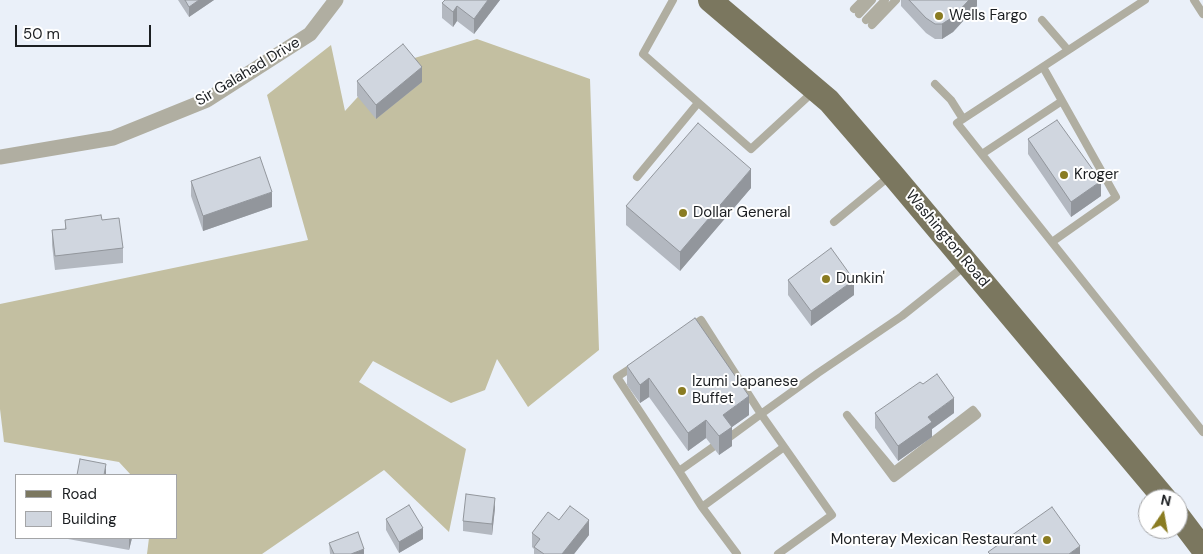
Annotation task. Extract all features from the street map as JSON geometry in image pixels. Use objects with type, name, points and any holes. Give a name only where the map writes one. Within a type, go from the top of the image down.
[{"type":"main road","name":"Washington Road","points":[[710,0],[829,101],[1157,489]]},
{"type":"main road","points":[[1188,529],[1203,549]]},
{"type":"street","name":"Sir Galahad Drive","points":[[0,157],[114,138],[207,100],[310,34],[336,0]]},
{"type":"lane","points":[[673,0],[643,54],[750,149],[815,89]]},
{"type":"lane","points":[[863,0],[857,11],[872,0]]},
{"type":"lane","points":[[885,0],[869,22],[896,0]]},
{"type":"lane","points":[[1145,0],[957,123],[1203,432]]},
{"type":"lane","points":[[1194,0],[1203,14]]},
{"type":"lane","points":[[1042,20],[1068,50]]},
{"type":"lane","points":[[1043,67],[1116,197],[1052,242]]},
{"type":"lane","points":[[936,84],[951,100],[963,119]]},
{"type":"lane","points":[[982,154],[1062,101]]},
{"type":"lane","points":[[637,177],[698,103]]},
{"type":"lane","points":[[834,222],[892,174]]},
{"type":"lane","points":[[727,439],[818,373],[902,316],[968,264]]},
{"type":"lane","points":[[686,331],[701,320],[761,414],[832,515],[778,554]]},
{"type":"lane","points":[[640,362],[617,377],[702,507],[736,554]]},
{"type":"lane","points":[[847,415],[894,471],[973,410]]},
{"type":"lane","points":[[702,507],[784,447]]},
{"type":"lane","points":[[679,471],[713,448]]},
{"type":"shaded area","points":[[477,39],[590,79],[599,350],[528,407],[497,359],[485,390],[451,403],[373,361],[359,382],[466,449],[449,532],[384,470],[262,554],[147,554],[149,539],[178,539],[178,474],[130,474],[119,462],[4,442],[0,409],[0,304],[308,240],[267,95],[331,45],[345,111],[385,67]]},
{"type":"building","points":[[185,0],[199,0],[189,7]]},
{"type":"building","points":[[445,0],[488,0],[474,19],[457,6],[453,12],[442,3]]},
{"type":"building","points":[[909,0],[969,0],[953,17],[942,24],[935,24],[926,18]]},
{"type":"building","points":[[403,44],[422,67],[376,105],[357,81]]},
{"type":"building","name":"Kroger","points":[[1057,120],[1101,181],[1071,202],[1028,139]]},
{"type":"building","name":"Dollar General","points":[[698,123],[751,169],[680,252],[626,206]]},
{"type":"building","points":[[260,157],[272,192],[203,216],[191,181]]},
{"type":"building","points":[[101,215],[102,220],[119,218],[123,248],[55,256],[52,230],[66,229],[65,220]]},
{"type":"building","points":[[831,248],[854,280],[811,311],[788,280]]},
{"type":"building","name":"Izumi Japanese Buffet","points":[[695,318],[749,396],[723,415],[732,427],[719,436],[706,420],[688,433],[649,378],[640,385],[627,366]]},
{"type":"building","points":[[937,374],[954,398],[928,417],[932,422],[898,446],[875,413],[920,382],[923,384]]},
{"type":"building","points":[[80,459],[106,464],[104,474],[77,474]]},
{"type":"building","points":[[466,494],[495,498],[492,524],[463,521]]},
{"type":"building","points":[[409,505],[423,528],[399,542],[386,519]]},
{"type":"building","points":[[570,506],[589,520],[562,554],[544,554],[534,547],[540,539],[532,533],[548,512],[559,520]]},
{"type":"building","points":[[1052,507],[1080,546],[1069,554],[990,554],[988,552]]},
{"type":"building","points":[[358,532],[364,549],[351,554],[334,554],[329,543]]},
{"type":"place","name":"Wells Fargo","points":[[939,16]]},
{"type":"place","name":"Kroger","points":[[1064,175]]},
{"type":"place","name":"Dollar General","points":[[683,213]]},
{"type":"place","name":"Dunkin'","points":[[826,279]]},
{"type":"place","name":"Izumi Japanese Buffet","points":[[682,391]]},
{"type":"place","name":"Monteray Mexican Restaurant","points":[[1047,540]]}]
